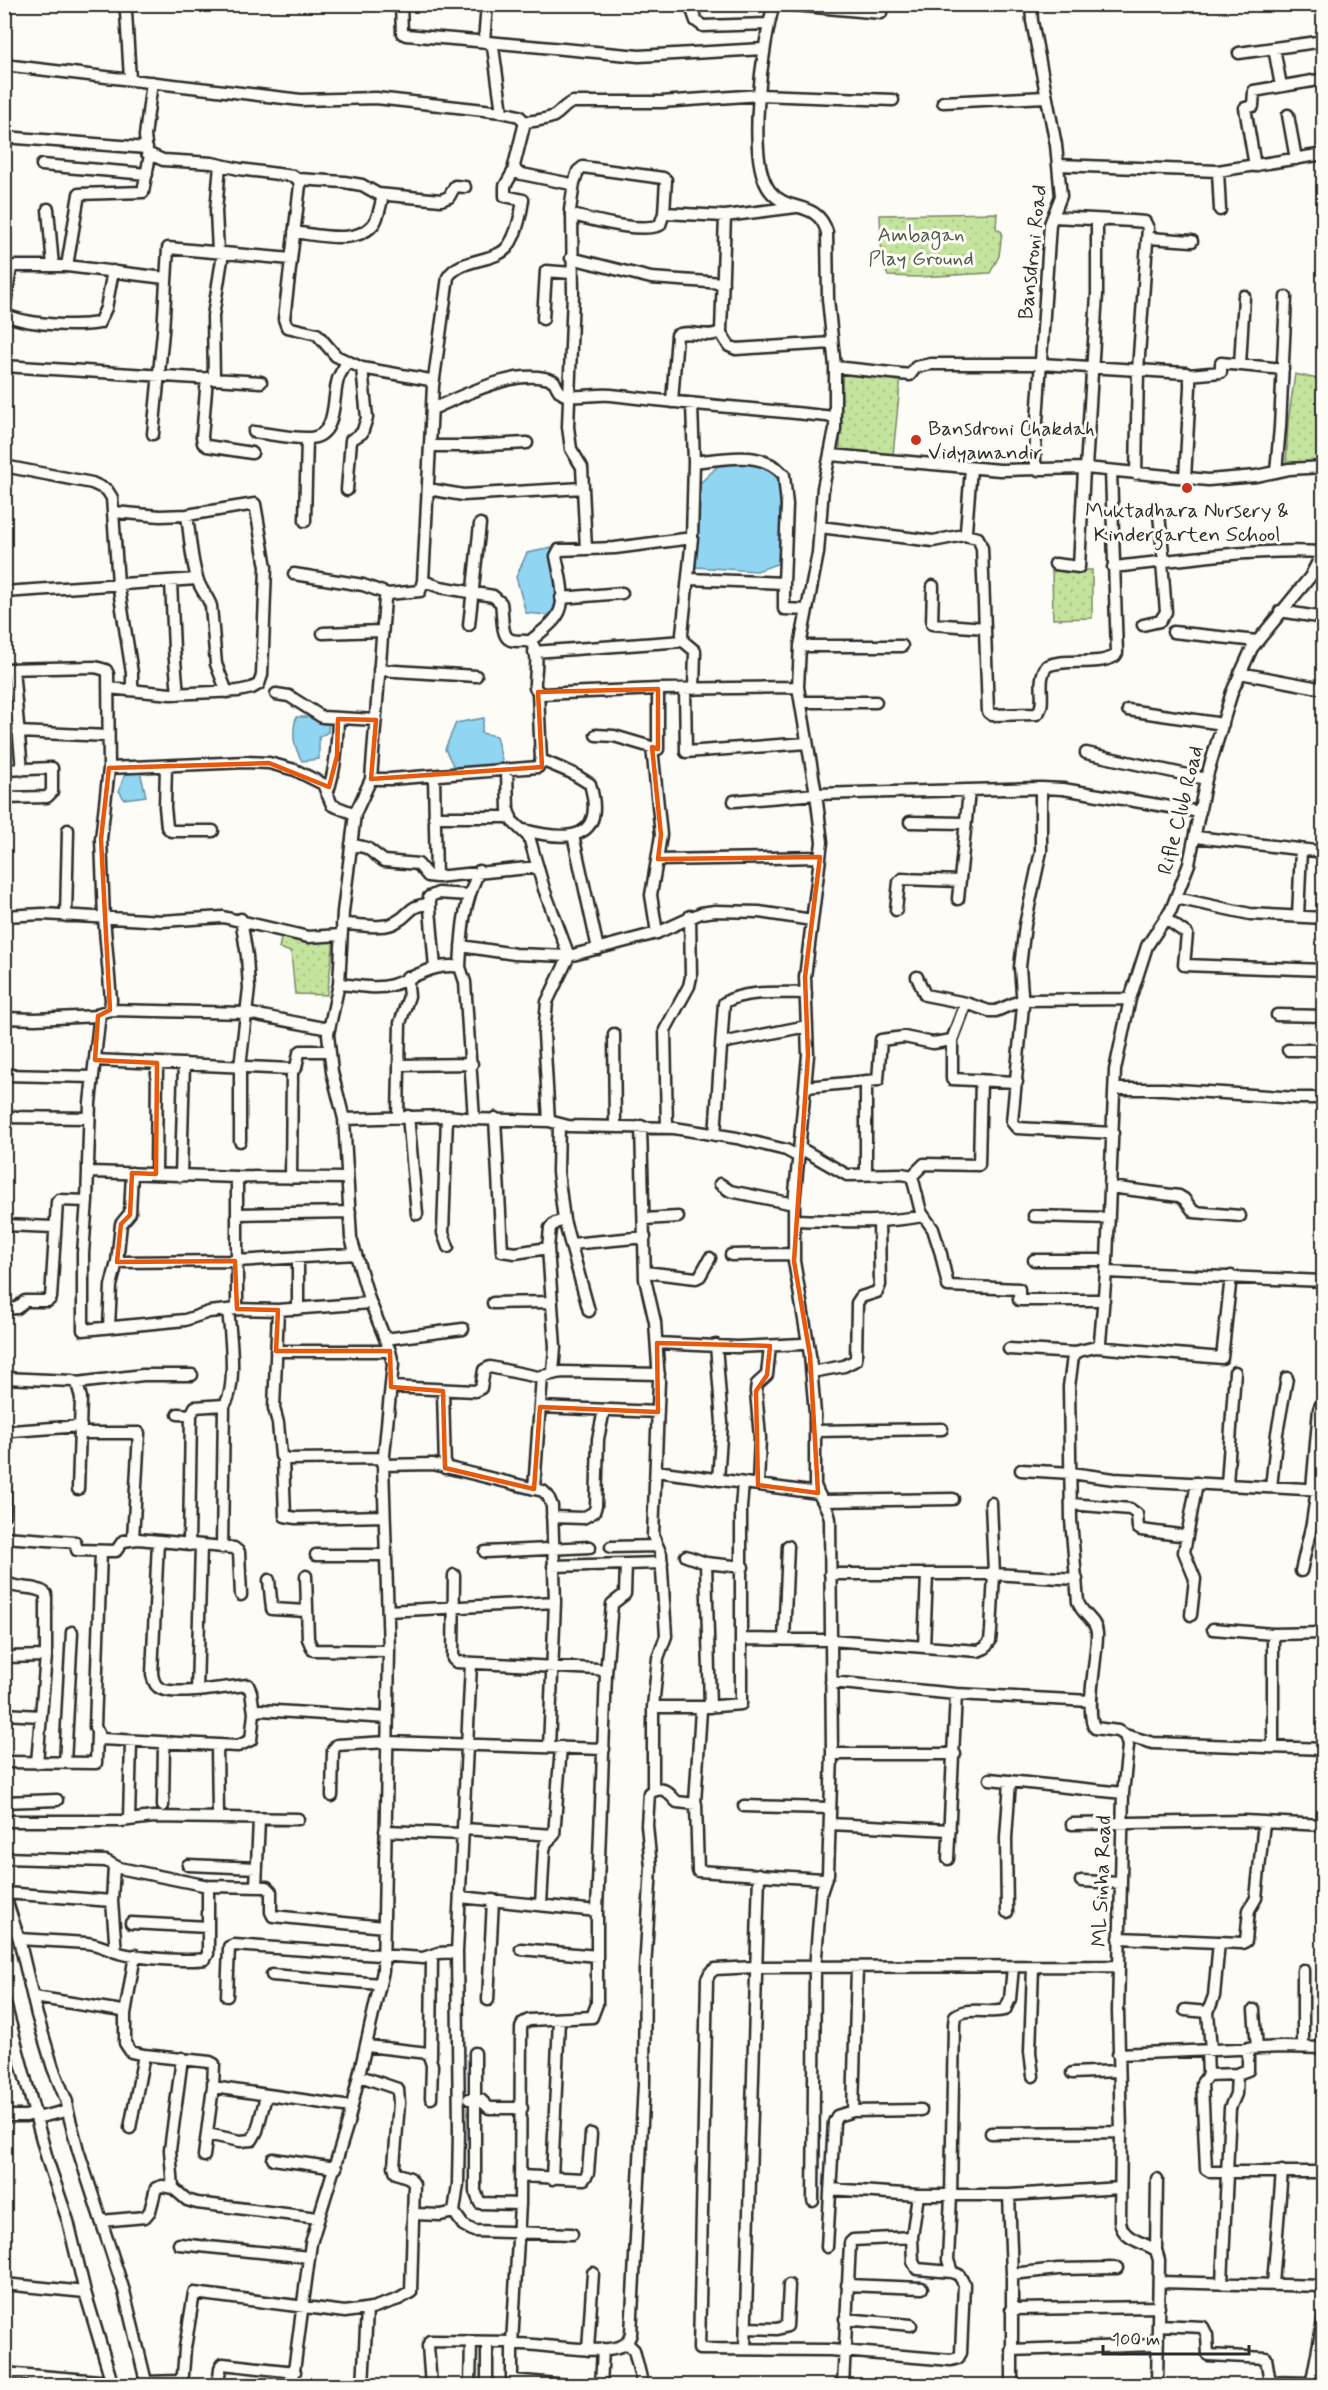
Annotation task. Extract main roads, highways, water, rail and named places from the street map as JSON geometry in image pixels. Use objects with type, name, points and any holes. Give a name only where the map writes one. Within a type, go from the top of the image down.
[{"type":"water","points":[[758,461],[779,471],[782,562],[757,571],[695,567],[699,484],[719,465]]},
{"type":"water","points":[[557,547],[564,591],[557,616],[526,613],[516,577],[527,553]]},
{"type":"water","points":[[296,717],[329,717],[328,732],[319,737],[319,759],[302,761],[294,739]]},
{"type":"water","points":[[484,718],[481,733],[496,736],[503,764],[456,771],[445,749],[456,723]]},
{"type":"water","points":[[127,768],[140,771],[146,796],[124,799],[119,791]]},
{"type":"place","name":"Bansdroni Chakdah Vidyamandir","points":[[916,440]]},
{"type":"place","name":"Muktadhara Nursery & Kindergarten School","points":[[1187,488]]},
{"type":"park label","name":"Ambagan Play Ground","points":[[921,246]]}]
